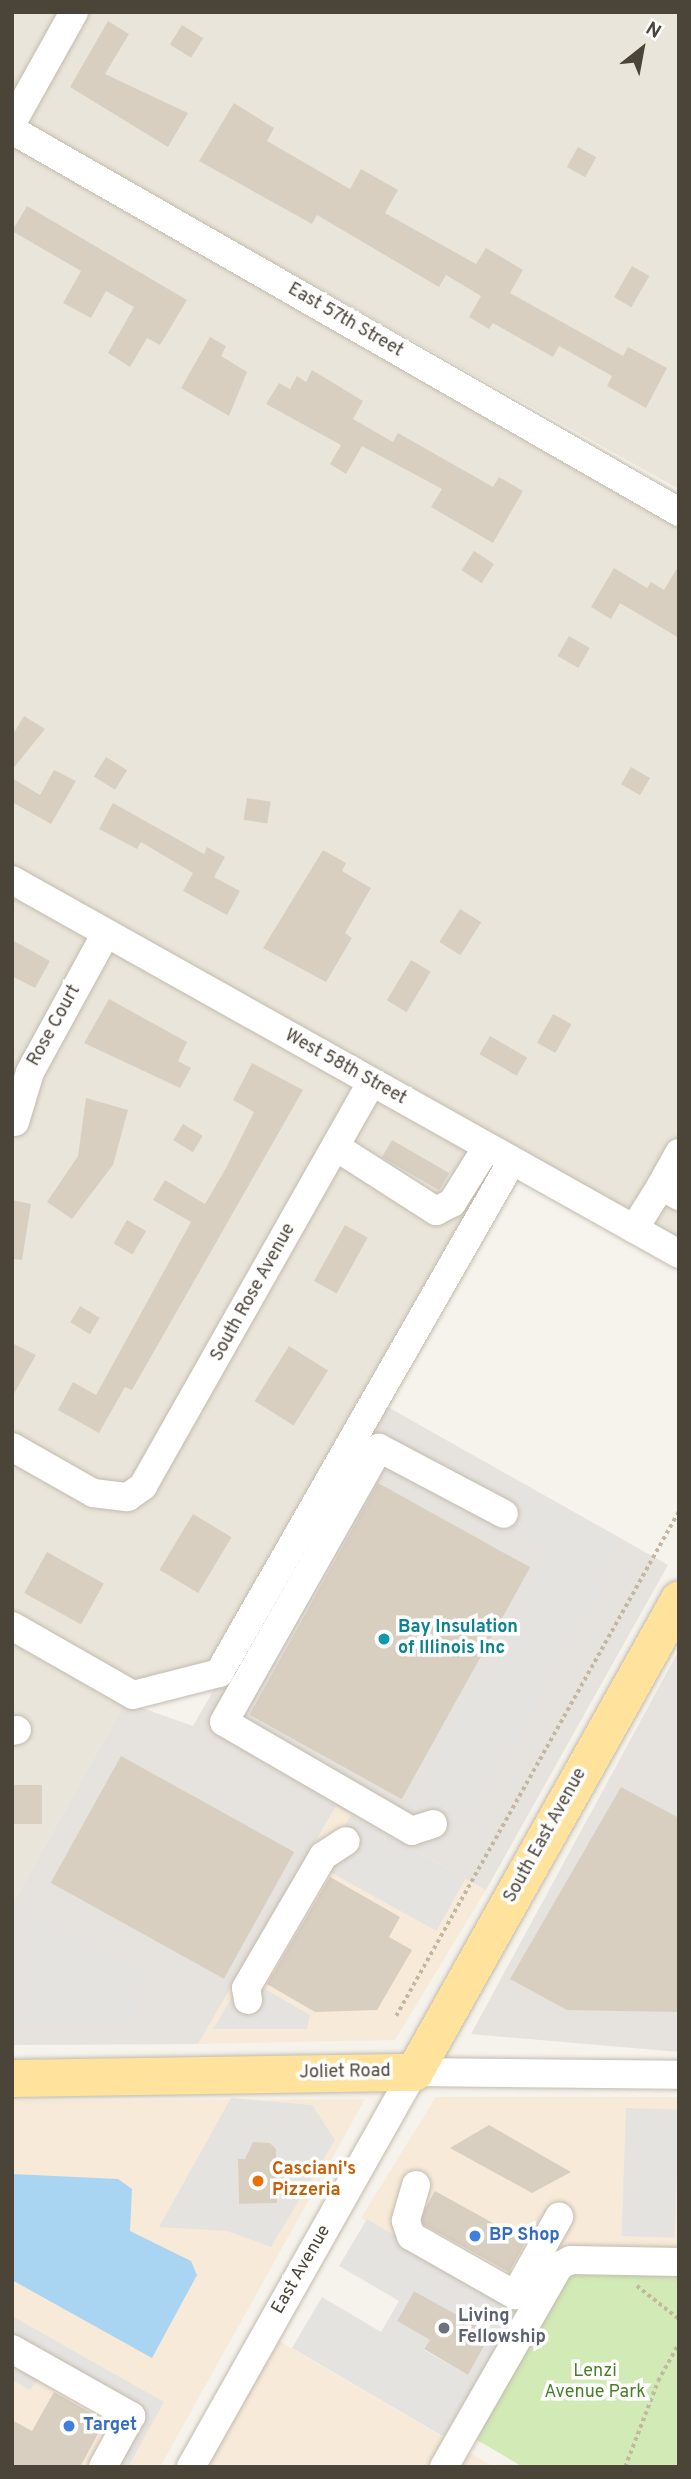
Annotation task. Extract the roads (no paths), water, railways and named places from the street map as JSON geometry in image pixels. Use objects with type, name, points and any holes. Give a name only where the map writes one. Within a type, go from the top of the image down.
[{"type":"main road","name":"South East Avenue","points":[[414,2072],[679,1599]]},
{"type":"main road","name":"Joliet Road","points":[[12,2078],[414,2072]]},
{"type":"street","points":[[12,123],[74,12]]},
{"type":"street","name":"East 57th Street","points":[[12,130],[679,512]]},
{"type":"street","name":"West 58th Street","points":[[12,880],[634,1229],[677,1248]]},
{"type":"street","name":"Rose Court","points":[[15,1122],[30,1072],[106,933]]},
{"type":"street","name":"South Rose Avenue","points":[[12,1447],[93,1493],[128,1497],[154,1471],[372,1083]]},
{"type":"street","points":[[336,1147],[436,1211],[452,1203],[487,1147]]},
{"type":"street","points":[[634,1229],[670,1191],[679,1153]]},
{"type":"street","points":[[12,1626],[133,1695],[219,1673],[512,1161]]},
{"type":"street","points":[[433,1824],[412,1831],[224,1722],[379,1448],[504,1514]]},
{"type":"street","points":[[248,2000],[246,1989],[323,1856],[346,1841]]},
{"type":"street","name":"Joliet Road","points":[[414,2072],[679,2075]]},
{"type":"street","name":"East Avenue","points":[[202,2463],[414,2072]]},
{"type":"street","points":[[416,2185],[406,2221],[411,2236],[515,2295],[559,2217]]},
{"type":"street","points":[[444,2467],[559,2266],[570,2260],[679,2262]]},
{"type":"street","points":[[12,2349],[131,2416],[103,2467]]},
{"type":"water","points":[[12,2174],[118,2179],[132,2189],[130,2231],[191,2261],[197,2275],[152,2358],[12,2280]]},
{"type":"place","name":"Bay Insulation of Illinois Inc","points":[[384,1639]]},
{"type":"place","name":"Casciani's Pizzeria","points":[[258,2181]]},
{"type":"place","name":"BP Shop","points":[[475,2236]]},
{"type":"place","name":"Living Fellowship","points":[[444,2328]]},
{"type":"place","name":"Target","points":[[69,2426]]},
{"type":"park label","name":"Lenzi Avenue Park","points":[[595,2383]]}]
